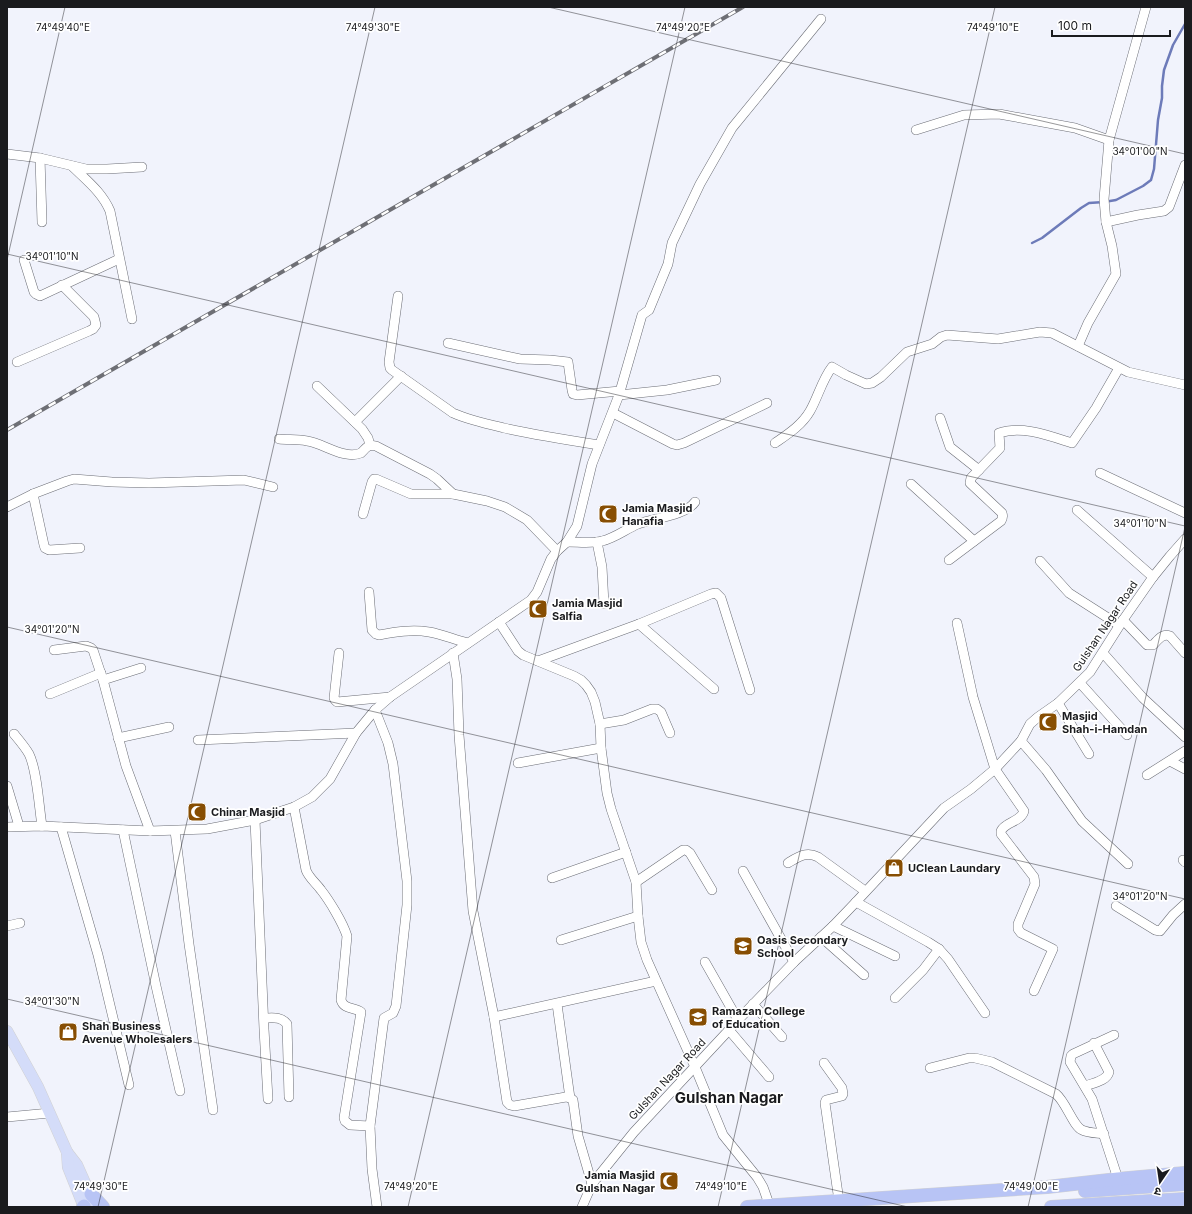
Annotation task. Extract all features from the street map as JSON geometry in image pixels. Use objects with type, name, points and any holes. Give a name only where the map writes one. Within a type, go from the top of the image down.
[{"type":"highway","points":[[747,1207],[1047,1187],[1185,1173]]},
{"type":"highway","points":[[880,1207],[1185,1184]]},
{"type":"highway","points":[[91,1194],[103,1207]]},
{"type":"highway","points":[[1051,1207],[1185,1199]]},
{"type":"main road","points":[[7,1031],[27,1066],[67,1152],[78,1165],[96,1207]]},
{"type":"main road","points":[[67,1152],[68,1167],[84,1207]]},
{"type":"street","points":[[1078,346],[1088,323],[1116,274],[1112,246],[1106,222],[1104,199],[1109,140],[1146,7]]},
{"type":"street","points":[[7,827],[42,826],[150,831],[207,830],[255,820],[294,807],[312,797],[326,784],[356,733],[375,710],[390,697],[534,597],[540,586],[548,564],[557,551],[568,542],[580,518],[589,475],[599,445],[620,393],[642,315],[649,310],[668,264],[672,243],[700,184],[732,128],[821,19]]},
{"type":"street","points":[[916,130],[964,116],[999,114],[1075,128],[1109,140]]},
{"type":"street","points":[[7,154],[40,158],[93,170],[142,167]]},
{"type":"street","points":[[40,158],[42,222]]},
{"type":"street","points":[[1106,222],[1164,211],[1169,207],[1185,165]]},
{"type":"street","points":[[72,166],[102,194],[107,203],[110,211],[132,319]]},
{"type":"street","points":[[24,260],[34,292],[40,296],[119,259]]},
{"type":"street","points":[[17,362],[89,331],[96,325],[94,317],[62,285]]},
{"type":"street","points":[[398,296],[389,362],[390,368],[453,413],[483,423],[529,434],[599,445]]},
{"type":"street","points":[[775,443],[793,430],[809,412],[827,374],[832,367],[866,384],[872,383],[881,377],[907,352],[932,344],[941,337],[947,335],[998,338],[1040,332],[1052,334],[1128,372],[1185,385]]},
{"type":"street","points":[[448,343],[520,359],[568,362],[572,390],[574,394],[577,395],[667,390],[716,380]]},
{"type":"street","points":[[949,560],[1001,521],[1003,516],[1002,513],[970,483],[971,478],[1000,448],[999,433],[1007,430],[1039,432],[1072,443],[1096,408],[1119,368]]},
{"type":"street","points":[[355,422],[401,376]]},
{"type":"street","points":[[317,386],[365,432],[370,445]]},
{"type":"street","points":[[613,413],[677,445],[767,403]]},
{"type":"street","points":[[940,418],[950,447],[979,470]]},
{"type":"street","points":[[279,439],[306,440],[330,450],[352,455],[361,453],[367,446],[376,446],[430,474],[453,494]]},
{"type":"street","points":[[1100,473],[1185,513]]},
{"type":"street","points":[[7,507],[34,494],[74,479],[149,483],[244,480],[273,487]]},
{"type":"street","points":[[363,514],[374,479],[411,494],[453,494],[505,506],[527,520],[557,551]]},
{"type":"street","points":[[911,484],[974,541]]},
{"type":"street","points":[[34,494],[45,548],[50,550],[80,548]]},
{"type":"street","points":[[568,542],[597,542],[608,539],[639,524],[681,512],[692,506],[695,502]]},
{"type":"street","points":[[1077,510],[1153,577]]},
{"type":"street","name":"Gulshan Nagar Road","points":[[582,1207],[592,1184],[634,1132],[738,1020],[794,962],[833,926],[944,808],[971,789],[995,769],[1021,741],[1030,724],[1038,716],[1058,703],[1090,672],[1121,623],[1153,577],[1185,539]]},
{"type":"street","points":[[597,542],[602,567],[604,604]]},
{"type":"street","points":[[1040,561],[1069,593],[1121,623],[1147,646],[1153,645],[1161,636],[1166,634],[1173,638],[1185,653]]},
{"type":"street","points":[[369,592],[372,630],[376,634],[379,635],[406,631],[430,632],[468,643]]},
{"type":"street","points":[[538,661],[639,624],[716,593],[721,598],[750,690]]},
{"type":"street","points":[[499,622],[518,651],[523,655],[574,676],[586,685],[591,692],[600,724],[601,748],[609,802],[636,882],[642,946],[723,1135],[757,1177],[763,1187],[770,1206]]},
{"type":"street","points":[[957,623],[973,696],[995,769],[1024,812],[1020,818],[1002,828],[1001,834],[1035,880],[1035,884],[1018,929],[1021,933],[1053,949],[1034,991]]},
{"type":"street","points":[[639,624],[714,689]]},
{"type":"street","points":[[54,650],[89,646],[93,650],[102,676],[126,766],[150,831]]},
{"type":"street","points":[[339,653],[334,700],[337,702],[390,697]]},
{"type":"street","points":[[453,653],[457,679],[459,736],[473,911],[494,1017],[507,1102],[518,1106],[566,1097],[570,1098]]},
{"type":"street","points":[[1103,653],[1143,698],[1185,737]]},
{"type":"street","points":[[50,694],[102,676],[141,668]]},
{"type":"street","points":[[1080,683],[1127,735]]},
{"type":"street","points":[[1058,703],[1089,754]]},
{"type":"street","points":[[600,724],[624,720],[652,709],[657,709],[661,712],[670,732]]},
{"type":"street","points":[[375,710],[388,743],[393,764],[407,893],[396,1006],[393,1013],[384,1018],[370,1126],[372,1169],[377,1207]]},
{"type":"street","points":[[118,738],[169,727]]},
{"type":"street","points":[[198,740],[356,733]]},
{"type":"street","points":[[14,734],[31,758],[42,826]]},
{"type":"street","points":[[1021,741],[1046,770],[1082,821],[1128,864]]},
{"type":"street","points":[[518,763],[601,748]]},
{"type":"street","points":[[1147,776],[1185,751]]},
{"type":"street","points":[[1170,761],[1185,769]]},
{"type":"street","points":[[7,786],[19,826]]},
{"type":"street","points":[[294,807],[306,870],[310,879],[321,890],[344,927],[347,936],[341,1000],[342,1004],[361,1012],[344,1118],[350,1125],[370,1126]]},
{"type":"street","points":[[255,820],[268,1099]]},
{"type":"street","points":[[61,827],[98,955],[130,1085]]},
{"type":"street","points":[[123,830],[180,1091]]},
{"type":"street","points":[[175,831],[189,944],[213,1110]]},
{"type":"street","points":[[636,882],[683,850],[686,850],[690,853],[712,890]]},
{"type":"street","points":[[552,878],[626,852]]},
{"type":"street","points":[[788,863],[803,854],[814,855],[865,891]]},
{"type":"street","points":[[742,871],[794,962]]},
{"type":"street","points":[[856,902],[939,949],[948,959],[985,1013]]},
{"type":"street","points":[[1116,906],[1155,930],[1160,931],[1173,915],[1185,904]]},
{"type":"street","points":[[561,940],[638,916]]},
{"type":"street","points":[[7,926],[20,923]]},
{"type":"street","points":[[833,926],[895,956]]},
{"type":"street","points":[[821,937],[864,975]]},
{"type":"street","points":[[895,998],[923,970],[939,949]]},
{"type":"street","points":[[705,962],[738,1020]]},
{"type":"street","points":[[494,1017],[656,981]]},
{"type":"street","points":[[557,1004],[570,1098],[574,1103],[578,1136],[592,1184]]},
{"type":"street","points":[[754,1004],[782,1037]]},
{"type":"street","points":[[264,1018],[278,1018],[287,1024],[289,1097]]},
{"type":"street","points":[[729,1030],[769,1077]]},
{"type":"street","points":[[1114,1035],[1073,1054],[1070,1062],[1092,1099],[1118,1179]]},
{"type":"street","points":[[1085,1086],[1105,1078],[1109,1072],[1094,1043]]},
{"type":"street","points":[[930,1068],[969,1058],[992,1062],[1056,1094],[1064,1103],[1077,1125],[1082,1130],[1104,1134]]},
{"type":"street","points":[[824,1063],[843,1091],[842,1096],[826,1100],[825,1103],[839,1201]]},
{"type":"street","points":[[7,1117],[50,1113]]},
{"type":"waterway","points":[[1032,243],[1042,238],[1089,203],[1116,200],[1143,186],[1151,180],[1154,169],[1164,70],[1173,45],[1185,24]]},
{"type":"railway","points":[[7,430],[743,7]]},
{"type":"place","name":"Jamia Masjid Hanafia","points":[[608,514]]},
{"type":"place","name":"Jamia Masjid Salfia","points":[[538,609]]},
{"type":"place","name":"Masjid Shah-i-Hamdan","points":[[1048,722]]},
{"type":"place","name":"Chinar Masjid","points":[[197,812]]},
{"type":"place","name":"UClean Laundary","points":[[894,868]]},
{"type":"place","name":"Oasis Secondary School","points":[[743,946]]},
{"type":"place","name":"Ramazan College of Education","points":[[698,1017]]},
{"type":"place","name":"Shah Business Avenue Wholesalers","points":[[68,1032]]},
{"type":"place","name":"Jamia Masjid Gulshan Nagar","points":[[669,1181]]},
{"type":"district","name":"Gulshan Nagar","points":[[729,1098]]}]
